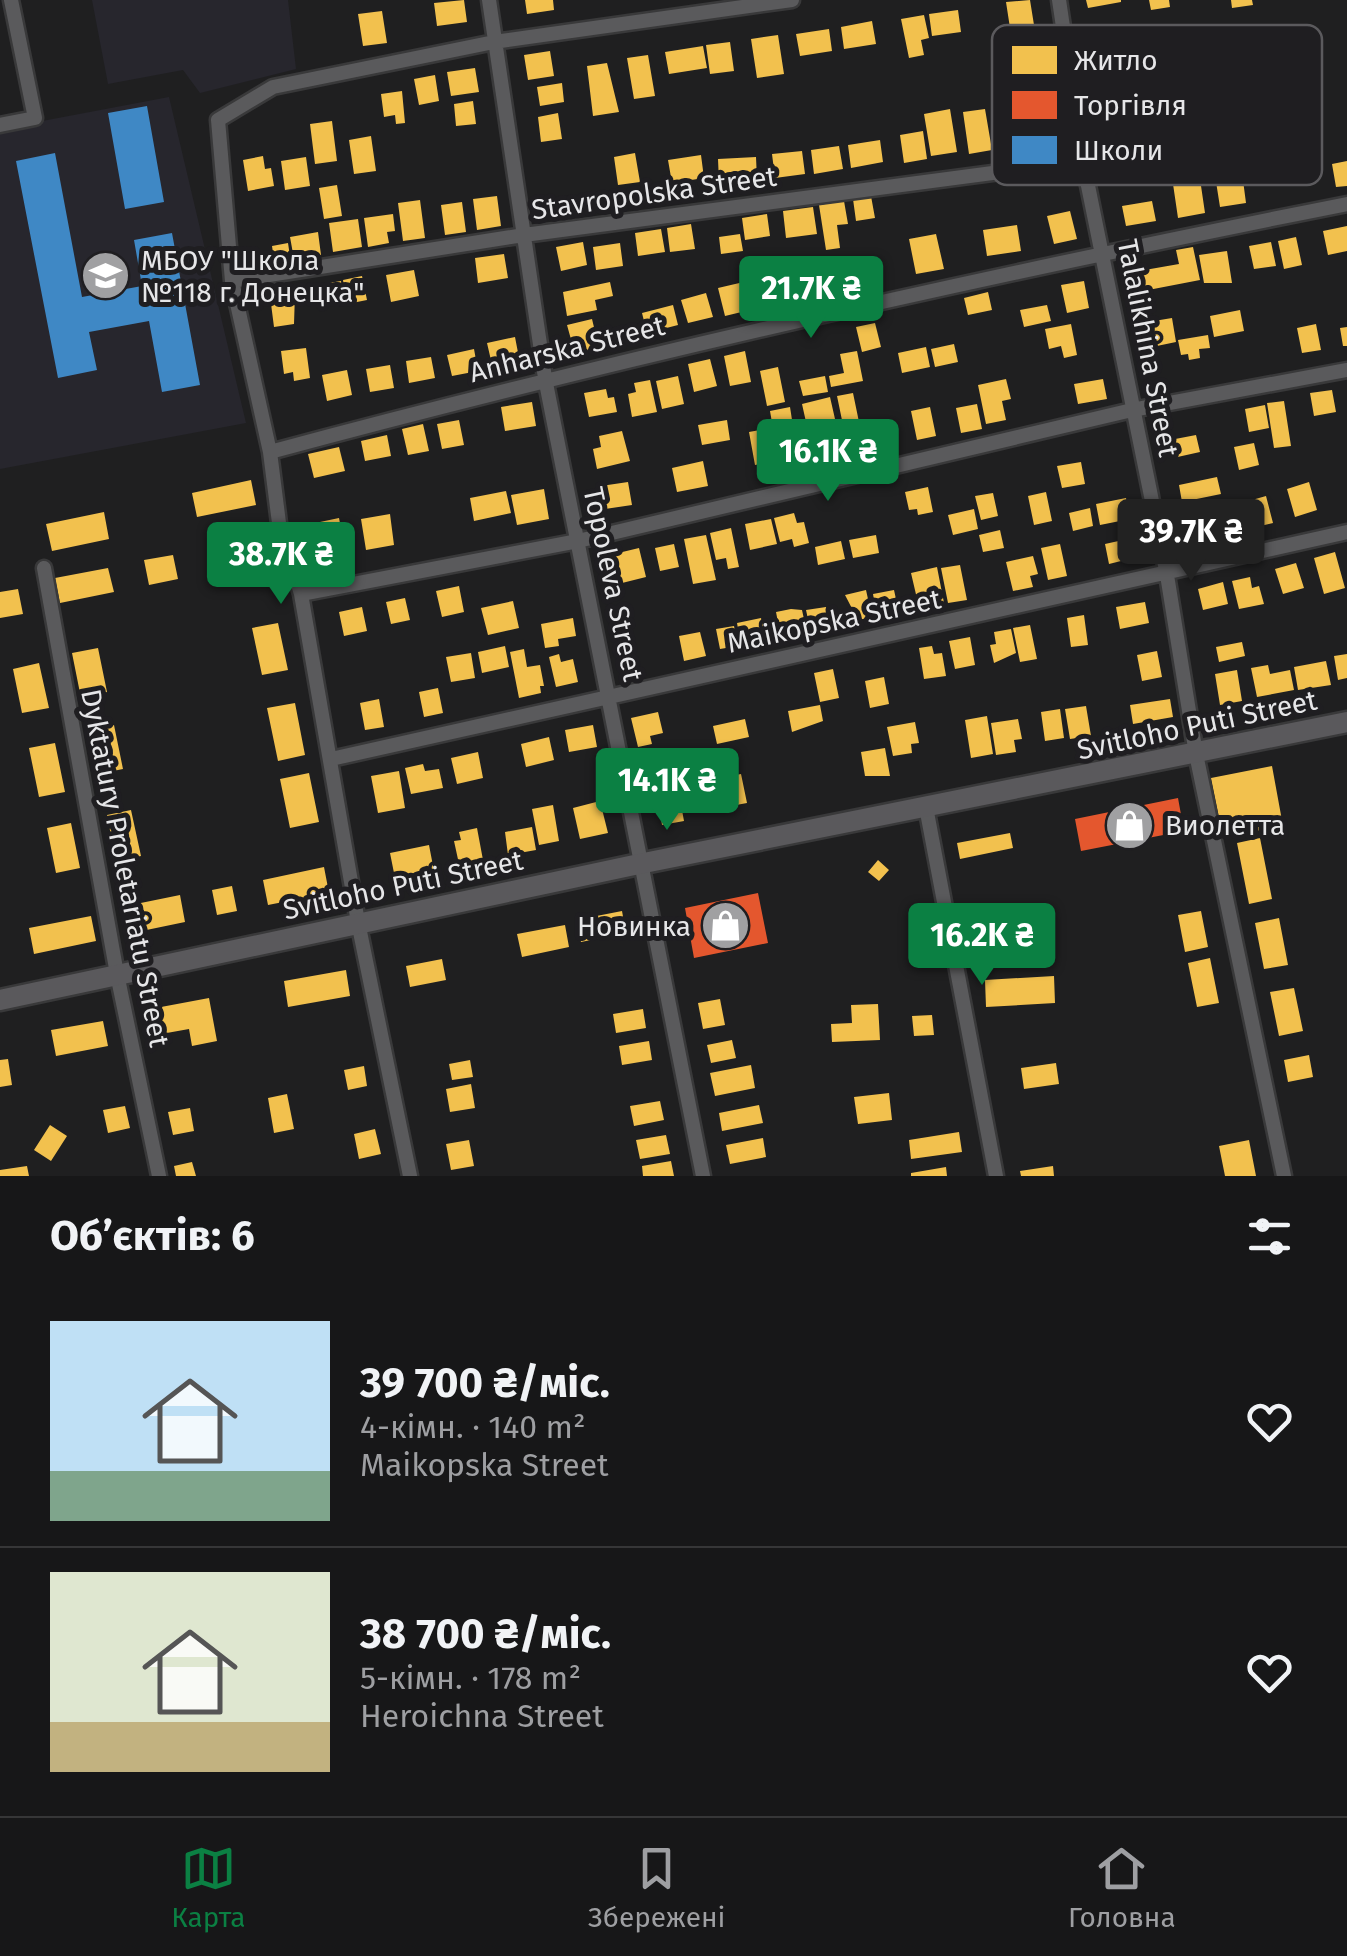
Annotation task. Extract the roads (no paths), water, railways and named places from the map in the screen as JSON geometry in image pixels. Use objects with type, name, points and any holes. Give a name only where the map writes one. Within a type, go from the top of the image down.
[{"type":"main road","name":"Svitloho Puti Street","points":[[0,1000],[639,864],[1347,722]]},
{"type":"street","points":[[0,125],[36,118],[11,0]]},
{"type":"street","name":"Topoleva Street","points":[[489,0],[545,378],[702,1176]]},
{"type":"street","points":[[410,1176],[358,922],[300,594],[279,522],[270,452],[232,282],[218,120],[273,87],[494,42],[792,0]]},
{"type":"street","name":"Talalikhina Street","points":[[1059,0],[1063,25]]},
{"type":"street","name":"Stavropolska Street","points":[[232,282],[524,235],[992,173]]},
{"type":"street","name":"Talalikhina Street","points":[[1089,185],[1168,575],[1196,754],[1284,1176]]},
{"type":"street","name":"Anharska Street","points":[[270,452],[545,378],[1105,252],[1347,204]]},
{"type":"street","points":[[300,594],[578,541],[1132,410],[1347,370]]},
{"type":"street","name":"Maikopska Street","points":[[331,759],[1347,532]]},
{"type":"street","name":"Dyktatury Proletariatu Street","points":[[44,568],[117,974],[159,1176]]},
{"type":"street","points":[[926,807],[996,1176]]},
{"type":"place","name":"МБОУ \"Школа №118 г. Донецка\"","points":[[106,276]]},
{"type":"place","name":"Виолетта","points":[[1130,825]]},
{"type":"place","name":"Новинка","points":[[726,926]]}]
